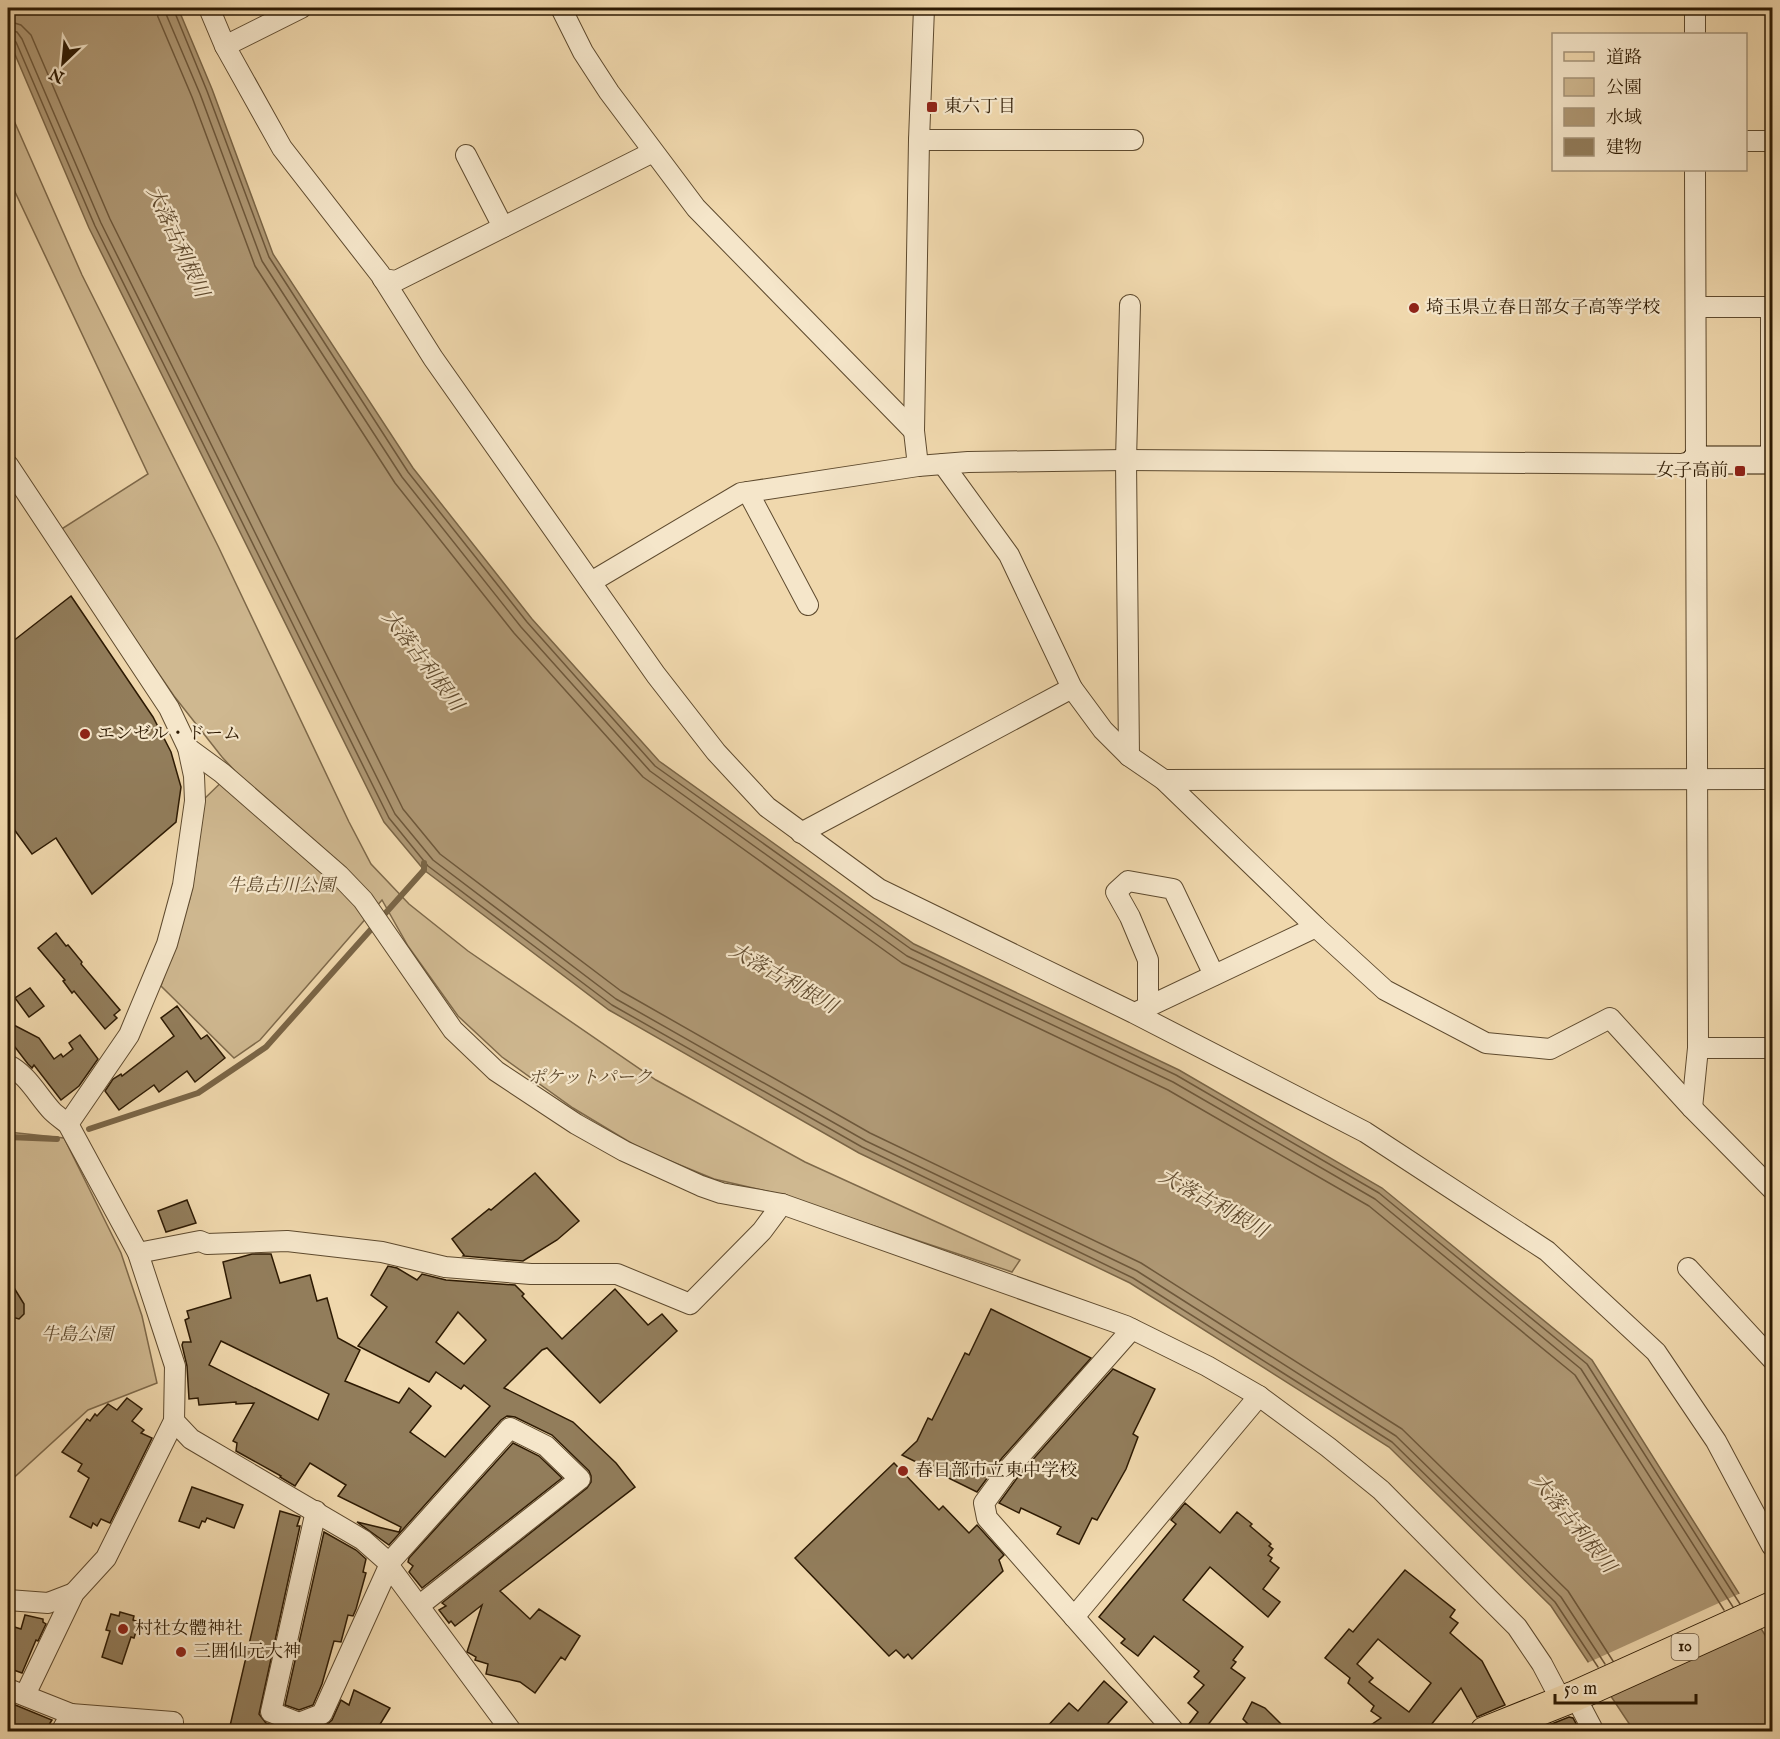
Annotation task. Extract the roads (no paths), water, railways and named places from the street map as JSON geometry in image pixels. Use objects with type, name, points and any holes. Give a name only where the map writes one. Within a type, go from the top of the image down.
[{"type":"main road","name":"10","points":[[1485,1731],[1578,1694],[1773,1607]]},
{"type":"street","points":[[209,8],[225,46],[282,148],[383,279],[433,358],[656,675],[716,752],[767,807],[879,889],[1141,1010],[1365,1132],[1547,1251],[1656,1352],[1716,1442],[1773,1546]]},
{"type":"street","points":[[225,46],[301,8]]},
{"type":"street","points":[[561,8],[588,60],[609,92],[696,208],[914,431]]},
{"type":"street","points":[[918,466],[914,431],[919,140],[924,8]]},
{"type":"street","points":[[1695,8],[1695,33]]},
{"type":"street","points":[[919,140],[1133,140]]},
{"type":"street","points":[[1747,141],[1773,141]]},
{"type":"street","points":[[383,279],[396,281],[653,152]]},
{"type":"street","points":[[466,155],[503,227]]},
{"type":"street","points":[[1692,1108],[1698,1048],[1695,171]]},
{"type":"street","points":[[1129,756],[1126,460],[1130,305]]},
{"type":"street","points":[[591,582],[741,493],[918,466],[1126,460],[1682,464],[1696,460],[1772,460],[1771,307],[1696,307]]},
{"type":"street","points":[[943,464],[1009,555],[1072,688],[1103,730],[1129,756],[1164,780],[1316,927],[1385,990],[1486,1043],[1551,1049],[1610,1018],[1692,1108],[1773,1189]]},
{"type":"street","points":[[8,465],[169,708],[188,748],[194,776],[195,801],[183,885],[167,944],[129,1035],[68,1124]]},
{"type":"street","points":[[748,492],[808,605]]},
{"type":"street","points":[[801,833],[1072,688]]},
{"type":"street","points":[[188,748],[222,772],[339,875],[363,900],[453,1030],[496,1071],[576,1124],[624,1151],[701,1186],[721,1193],[782,1204],[1132,1329],[1207,1366],[1259,1396],[1381,1490],[1517,1628],[1542,1664],[1578,1694],[1594,1731]]},
{"type":"street","points":[[1164,780],[1773,778]]},
{"type":"street","points":[[1141,1010],[1148,960],[1116,891],[1128,881],[1173,889],[1214,975]]},
{"type":"street","points":[[1141,1010],[1316,927]]},
{"type":"street","points":[[1698,1048],[1773,1048]]},
{"type":"street","points":[[8,1065],[35,1089],[53,1113],[68,1124],[138,1253],[175,1366],[174,1421],[106,1558],[74,1593],[20,1691]]},
{"type":"street","points":[[138,1253],[200,1241],[207,1244],[287,1241],[382,1252],[445,1267],[531,1274],[617,1274],[690,1304],[762,1231],[782,1204]]},
{"type":"street","points":[[1688,1268],[1773,1359]]},
{"type":"street","points":[[1132,1329],[1011,1466],[984,1503],[987,1518],[1175,1731]]},
{"type":"street","points":[[1074,1617],[1259,1396]]},
{"type":"street","points":[[174,1421],[191,1439],[363,1540],[389,1564],[512,1731]]},
{"type":"street","points":[[316,1511],[271,1712],[300,1723],[322,1714],[389,1564],[510,1428],[546,1446],[580,1479],[420,1605]]},
{"type":"street","points":[[8,1600],[48,1603],[74,1593]]},
{"type":"street","points":[[8,1680],[66,1723],[173,1722],[168,1731]]},
{"type":"water","name":"大落古利根川","points":[[8,8],[178,8],[212,89],[273,254],[413,468],[532,619],[659,761],[914,944],[1179,1070],[1382,1188],[1592,1360],[1772,1646],[1772,1731],[1634,1731],[1551,1606],[1389,1447],[1130,1283],[859,1153],[609,1010],[424,870],[384,822],[89,228],[8,38]]},
{"type":"waterway","points":[[89,1129],[198,1093],[266,1047],[424,870],[424,863]]},
{"type":"waterway","points":[[8,1137],[57,1139]]},
{"type":"place","name":"東六丁目","points":[[932,107]]},
{"type":"place","name":"埼玉県立春日部女子高等学校","points":[[1414,308]]},
{"type":"place","name":"女子高前","points":[[1740,471]]},
{"type":"place","name":"エンゼル・ドーム","points":[[85,734]]},
{"type":"place","name":"春日部市立東中学校","points":[[903,1471]]},
{"type":"place","name":"村社女體神社","points":[[123,1629]]},
{"type":"place","name":"三囲仙元大神","points":[[181,1652]]},
{"type":"park label","name":"牛島古川公園","points":[[281,886]]},
{"type":"park label","name":"ポケットパーク","points":[[590,1078]]},
{"type":"park label","name":"牛島公園","points":[[77,1335]]}]
